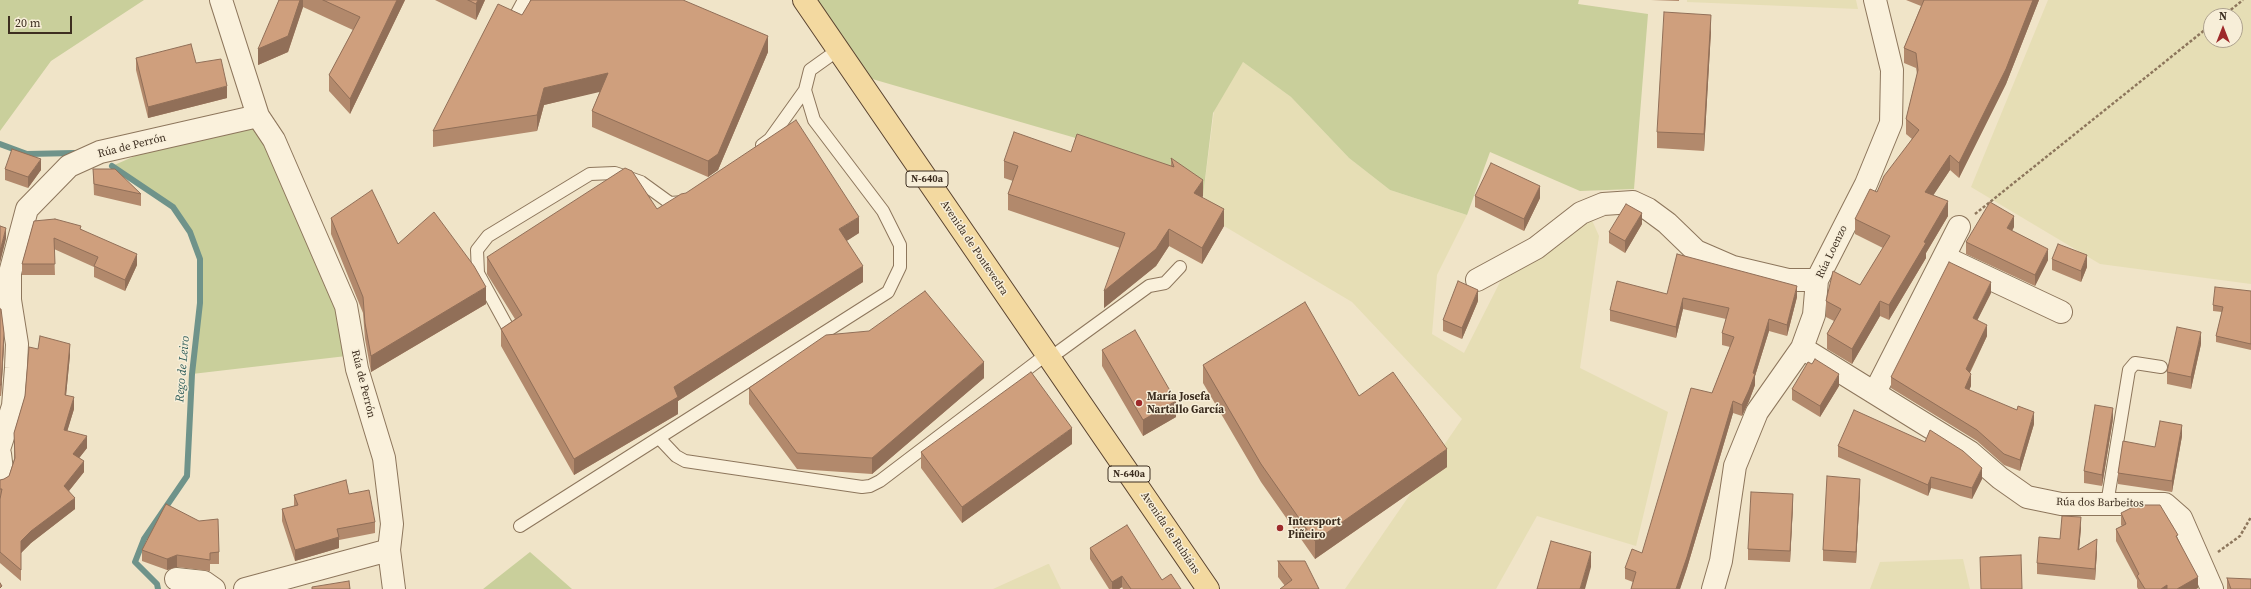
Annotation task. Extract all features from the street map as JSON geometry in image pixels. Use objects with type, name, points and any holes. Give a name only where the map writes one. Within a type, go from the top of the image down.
[{"type":"main road","name":"Avenida de Pontevedra","points":[[804,0],[1048,356]]},
{"type":"main road","name":"Avenida de Rubiáns","points":[[1048,356],[1208,589]]},
{"type":"street","name":"Rúa de Perrón","points":[[221,0],[258,116],[276,144],[346,306],[357,369],[384,458],[392,524],[389,550],[394,589]]},
{"type":"street","name":"Rúa Loenzo","points":[[1713,589],[1721,561],[1735,466],[1758,412],[1802,348],[1814,315],[1817,280],[1866,184],[1891,123],[1892,70],[1875,0]]},
{"type":"street","name":"Rúa de Perrón","points":[[0,446],[14,406],[17,344],[10,300],[10,274],[27,209],[69,166],[100,152],[258,116]]},
{"type":"street","points":[[1477,280],[1536,248],[1581,213],[1603,204],[1633,202],[1648,209],[1667,223],[1696,251],[1733,267],[1788,280],[1817,280]]},
{"type":"street","points":[[1874,392],[1959,227]]},
{"type":"street","points":[[1944,257],[2061,312]]},
{"type":"street","name":"Rúa dos Barbeitos","points":[[1802,348],[1970,452],[2027,498],[2061,504],[2166,504],[2181,518],[2212,589]]},
{"type":"street","points":[[0,454],[2,470],[0,479]]},
{"type":"street","points":[[245,589],[389,550]]},
{"type":"street","points":[[176,580],[204,582],[214,589]]},
{"type":"lane","points":[[517,14],[524,0]]},
{"type":"lane","points":[[752,153],[770,139],[806,90],[810,70],[838,50]]},
{"type":"lane","points":[[520,526],[888,292],[900,267],[900,245],[883,211],[814,120],[806,90]]},
{"type":"lane","points":[[508,328],[478,273],[477,250],[488,236],[590,174],[615,172],[641,182],[670,203],[682,203],[692,196]]},
{"type":"lane","points":[[659,438],[676,456],[685,461],[862,487],[870,486],[886,476],[1048,356],[1149,286],[1165,284],[1180,267]]},
{"type":"lane","points":[[2107,504],[2129,370],[2136,363],[2161,367]]},
{"type":"path","points":[[2233,8],[2243,0]]},
{"type":"path","points":[[1959,227],[2203,32]]},
{"type":"path","points":[[2200,561],[2215,555],[2240,536],[2251,517]]},
{"type":"shaded area","points":[[1687,0],[1856,0],[1858,9],[1687,2]]},
{"type":"shaded area","points":[[2048,0],[2251,0],[2251,284],[2100,264],[1971,187]]},
{"type":"shaded area","points":[[1243,62],[1291,97],[1349,158],[1390,190],[1467,215],[1437,275],[1432,334],[1464,353],[1501,280],[1563,242],[1591,218],[1599,236],[1580,368],[1668,412],[1636,546],[1537,516],[1496,589],[1345,589],[1462,419],[1352,302],[1224,226],[1203,196],[1216,96]]},
{"type":"shaded area","points":[[1963,559],[1970,589],[1870,589],[1880,562]]},
{"type":"shaded area","points":[[1048,564],[1061,589],[993,589]]},
{"type":"green space","points":[[0,0],[144,0],[51,61],[0,131]]},
{"type":"green space","points":[[804,0],[1579,0],[1578,4],[1648,14],[1634,189],[1580,191],[1490,152],[1467,215],[1390,190],[1349,158],[1291,97],[1243,62],[1213,113],[1203,196],[1155,161],[855,74]]},
{"type":"green space","points":[[258,116],[355,355],[192,374],[200,303],[200,259],[190,232],[173,207],[112,166],[188,133]]},
{"type":"green space","points":[[530,552],[572,589],[483,589]]},
{"type":"building","points":[[279,0],[300,0],[288,36],[258,49]]},
{"type":"building","points":[[323,0],[397,0],[350,99],[329,75],[360,17]]},
{"type":"building","points":[[468,0],[478,0],[476,4]]},
{"type":"building","points":[[531,0],[683,0],[768,36],[718,154],[708,161],[592,111],[608,73],[544,88],[537,115],[433,131],[498,4],[522,15]]},
{"type":"building","points":[[1924,0],[2033,0],[2006,69],[1959,163],[1950,155],[1925,192],[1948,201],[1924,242],[1926,243],[1889,305],[1880,301],[1852,349],[1827,334],[1841,309],[1826,301],[1833,271],[1860,285],[1890,236],[1855,219],[1870,189],[1877,192],[1884,176],[1919,130],[1906,119],[1918,70],[1916,53],[1904,48]]},
{"type":"building","points":[[1664,12],[1711,15],[1704,134],[1657,132]]},
{"type":"building","points":[[191,44],[196,63],[221,59],[227,86],[148,107],[136,58]]},
{"type":"building","points":[[796,120],[859,217],[839,229],[863,266],[674,387],[678,397],[574,459],[501,329],[522,315],[487,257],[625,168],[632,171],[657,209],[681,194],[686,193]]},
{"type":"building","points":[[1014,132],[1071,152],[1077,134],[1174,167],[1171,158],[1203,180],[1194,193],[1224,209],[1202,248],[1169,229],[1156,249],[1104,291],[1125,233],[1008,194],[1018,166],[1004,161]]},
{"type":"building","points":[[12,149],[41,159],[28,177],[5,169]]},
{"type":"building","points":[[1491,163],[1540,186],[1524,219],[1475,196]]},
{"type":"building","points":[[93,169],[115,169],[141,194],[94,184]]},
{"type":"building","points":[[372,190],[398,244],[434,212],[474,266],[486,287],[371,356],[365,323],[363,297],[331,218]]},
{"type":"building","points":[[1990,202],[2014,216],[2007,228],[2048,249],[2035,275],[1966,242]]},
{"type":"building","points":[[1626,204],[1642,213],[1625,241],[1609,232]]},
{"type":"building","points":[[55,219],[81,226],[80,229],[137,254],[125,280],[94,266],[98,257],[54,238],[55,264],[22,264],[34,221]]},
{"type":"building","points":[[0,226],[6,228],[0,251]]},
{"type":"building","points":[[2058,244],[2087,255],[2081,271],[2052,259]]},
{"type":"building","points":[[1677,254],[1797,286],[1787,325],[1769,319],[1753,373],[1755,374],[1749,390],[1742,405],[1733,401],[1687,557],[1676,589],[1631,589],[1636,572],[1625,568],[1632,549],[1642,553],[1691,388],[1712,393],[1734,337],[1722,333],[1729,308],[1683,298],[1676,327],[1610,310],[1617,281],[1667,294]]},
{"type":"building","points":[[1949,262],[1991,282],[1973,318],[1987,325],[1966,369],[1971,374],[1965,388],[2017,410],[2018,406],[2034,412],[2020,460],[2004,454],[1977,430],[1891,377]]},
{"type":"building","points":[[1458,281],[1478,290],[1462,328],[1443,320]]},
{"type":"building","points":[[2215,287],[2251,291],[2251,344],[2216,336],[2223,307],[2213,305]]},
{"type":"building","points":[[925,291],[984,362],[872,458],[797,453],[749,388],[826,335],[869,331]]},
{"type":"building","points":[[1305,302],[1359,396],[1393,372],[1447,449],[1315,541],[1261,464],[1203,365]]},
{"type":"building","points":[[0,309],[4,333],[1,385],[0,385]]},
{"type":"building","points":[[2177,327],[2201,332],[2191,377],[2167,372]]},
{"type":"building","points":[[1135,330],[1176,401],[1143,420],[1102,350]]},
{"type":"building","points":[[40,336],[70,344],[65,395],[74,397],[64,430],[87,436],[73,454],[84,461],[64,486],[75,498],[31,531],[21,541],[21,570],[0,552],[0,499],[2,489],[0,489],[0,480],[9,476],[15,458],[14,433],[25,396],[29,347],[38,349]]},
{"type":"building","points":[[1815,359],[1839,374],[1820,406],[1792,389],[1808,362],[1812,364]]},
{"type":"building","points":[[1031,372],[1072,428],[962,507],[921,452]]},
{"type":"building","points":[[2095,405],[2113,408],[2102,475],[2084,471]]},
{"type":"building","points":[[1854,410],[1925,442],[1930,430],[1963,451],[1982,468],[1972,488],[1931,477],[1928,485],[1838,446]]},
{"type":"building","points":[[2160,421],[2182,425],[2172,481],[2118,473],[2123,441],[2155,447]]},
{"type":"building","points":[[1827,476],[1860,479],[1856,552],[1823,550]]},
{"type":"building","points":[[346,480],[349,494],[369,490],[375,522],[337,529],[339,537],[295,550],[282,509],[298,505],[294,495]]},
{"type":"building","points":[[1751,492],[1793,494],[1790,551],[1748,549]]},
{"type":"building","points":[[166,504],[199,521],[218,519],[219,552],[210,553],[210,560],[177,555],[167,559],[142,550]]},
{"type":"building","points":[[2137,505],[2160,505],[2178,535],[2176,536],[2198,577],[2177,589],[2167,589],[2167,585],[2161,589],[2145,589],[2137,576],[2139,574],[2116,529],[2126,524],[2121,513]]},
{"type":"building","points":[[2062,516],[2081,517],[2078,550],[2097,539],[2095,569],[2037,563],[2039,537],[2060,539]]},
{"type":"building","points":[[1127,525],[1162,580],[1171,574],[1181,589],[1131,589],[1122,576],[1112,582],[1090,548]]},
{"type":"building","points":[[1551,541],[1591,552],[1580,589],[1537,589]]},
{"type":"building","points":[[2021,555],[2022,589],[1981,589],[1980,557]]},
{"type":"building","points":[[1278,561],[1305,561],[1319,589],[1280,589],[1292,580]]},
{"type":"building","points":[[2227,578],[2251,579],[2251,589],[2231,589]]},
{"type":"building","points":[[349,581],[350,589],[312,589],[312,587]]},
{"type":"waterway","name":"Rego de Leiro","points":[[0,144],[27,154],[75,153]]},
{"type":"waterway","name":"Rego de Leiro","points":[[112,166],[173,207],[190,232],[200,259],[200,303],[192,374],[187,476],[144,539],[135,562],[157,584],[158,589]]},
{"type":"place","name":"María Josefa Nartallo García","points":[[1139,403]]},
{"type":"place","name":"Intersport Piñeiro","points":[[1280,528]]}]
